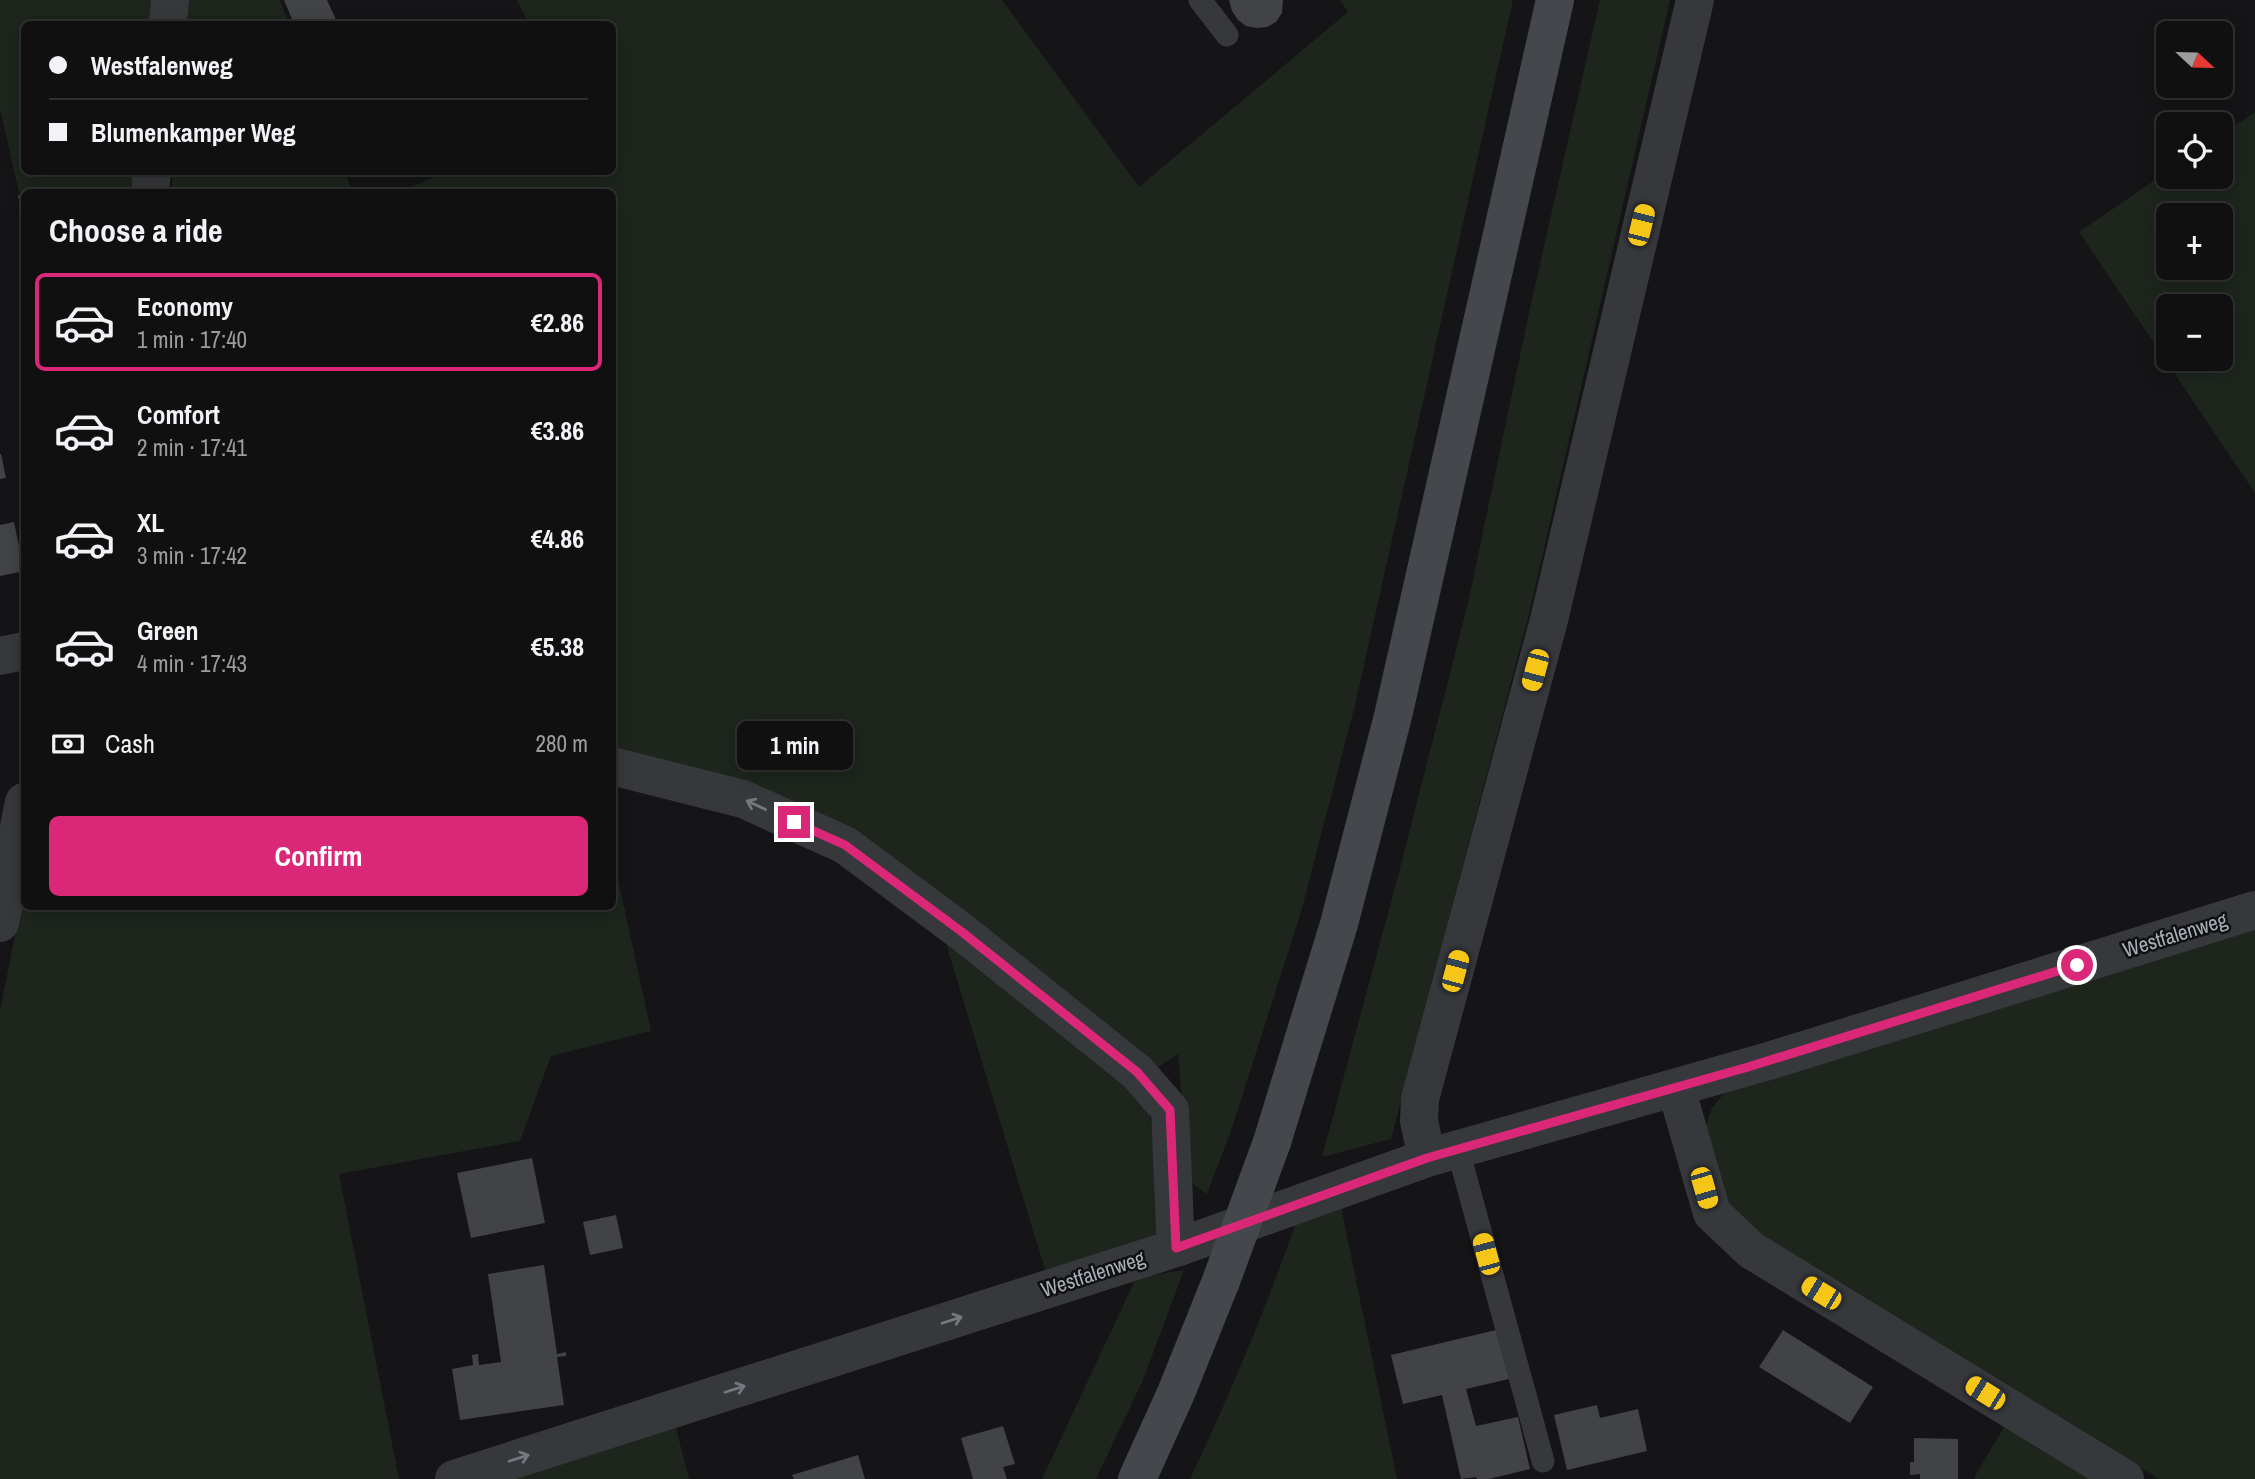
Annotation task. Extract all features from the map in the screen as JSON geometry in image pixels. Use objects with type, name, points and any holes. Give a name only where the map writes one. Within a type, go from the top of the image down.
[{"type":"main road","points":[[1137,1479],[1176,1393],[1221,1281],[1272,1142],[1339,925],[1393,716],[1555,0]]},
{"type":"street","points":[[167,21],[170,0]]},
{"type":"street","points":[[1443,1154],[1419,1121],[1420,1099],[1549,620],[1695,0]]},
{"type":"street","points":[[0,656],[21,652]]},
{"type":"street","points":[[616,767],[743,799],[845,845],[962,932],[1137,1072],[1170,1110],[1176,1248]]},
{"type":"street","points":[[0,923],[21,817]]},
{"type":"street","name":"Westfalenweg","points":[[454,1479],[1176,1248],[1443,1154],[1676,1088],[2255,910]]},
{"type":"street","points":[[1676,1088],[1712,1213],[1751,1250],[2125,1479]]},
{"type":"lane","points":[[1200,0],[1227,35]]},
{"type":"lane","points":[[1443,1154],[1544,1461]]},
{"type":"path","points":[[20,195],[21,200]]},
{"type":"shaded area","points":[[0,0],[154,0],[151,21],[21,21],[21,175],[136,175],[134,189],[21,189],[21,201],[0,109]]},
{"type":"shaded area","points":[[189,0],[280,0],[288,21],[187,21]]},
{"type":"shaded area","points":[[517,0],[1002,0],[1139,187],[1348,12],[1340,0],[1513,0],[1355,705],[1301,912],[1231,1131],[1207,1194],[1189,1181],[1178,1054],[1157,1068],[972,923],[616,753],[616,189],[407,189],[438,175],[616,175],[616,21],[528,21]]},
{"type":"shaded area","points":[[1600,0],[1670,0],[1529,614],[1391,1139],[1322,1157],[1468,603],[1530,308]]},
{"type":"shaded area","points":[[2255,112],[2255,493],[2173,371],[2233,371],[2233,294],[2156,294],[2156,346],[2079,232],[2156,179],[2156,189],[2233,189],[2233,127]]},
{"type":"shaded area","points":[[173,175],[346,175],[351,189],[171,189]]},
{"type":"shaded area","points":[[616,870],[651,1031],[551,1056],[520,1141],[339,1174],[399,1479],[0,1479],[0,1011],[21,906],[21,910],[616,910]]},
{"type":"shaded area","points":[[2255,924],[2255,1479],[2159,1479],[1728,1215],[1705,1129],[1712,1108],[1725,1092]]},
{"type":"shaded area","points":[[944,937],[1124,1076],[1148,1108],[1152,1127],[1159,1238],[1046,1273]]},
{"type":"shaded area","points":[[1341,1207],[1397,1479],[1190,1479],[1246,1352],[1296,1223]]},
{"type":"shaded area","points":[[1184,1270],[1143,1380],[1096,1479],[1042,1479],[1136,1278]]},
{"type":"shaded area","points":[[2007,1422],[2100,1479],[1975,1479]]},
{"type":"shaded area","points":[[675,1424],[689,1479],[504,1479]]},
{"type":"building","points":[[284,0],[327,0],[337,21],[293,21]]},
{"type":"building","points":[[1229,0],[1283,0],[1282,13],[1276,22],[1267,27],[1246,26],[1232,11]]},
{"type":"building","points":[[0,454],[6,478],[0,479]]},
{"type":"building","points":[[14,522],[21,556],[21,572],[0,576],[0,525]]},
{"type":"building","points":[[532,1158],[545,1223],[471,1238],[457,1173]]},
{"type":"building","points":[[616,1215],[623,1248],[590,1255],[583,1222]]},
{"type":"building","points":[[544,1265],[557,1354],[566,1352],[566,1356],[557,1357],[564,1405],[460,1420],[452,1369],[473,1365],[472,1355],[478,1354],[479,1365],[501,1362],[488,1274]]},
{"type":"building","points":[[1496,1330],[1509,1379],[1466,1389],[1476,1426],[1518,1417],[1530,1469],[1489,1479],[1461,1479],[1442,1395],[1403,1404],[1391,1355]]},
{"type":"building","points":[[1783,1330],[1873,1387],[1850,1423],[1759,1367]]},
{"type":"building","points":[[1597,1405],[1600,1418],[1638,1409],[1647,1451],[1567,1470],[1554,1415]]},
{"type":"building","points":[[1003,1426],[1015,1464],[1003,1467],[1007,1479],[973,1479],[961,1438]]},
{"type":"building","points":[[1914,1438],[1958,1439],[1958,1479],[1920,1479],[1920,1474],[1910,1475],[1910,1462],[1914,1462]]},
{"type":"building","points":[[858,1455],[865,1479],[794,1479],[792,1475]]},
{"type":"route","points":[[794,822],[845,845],[962,932],[1137,1072],[1170,1110],[1176,1248],[1427,1158],[1748,1067],[2077,965]]}]
